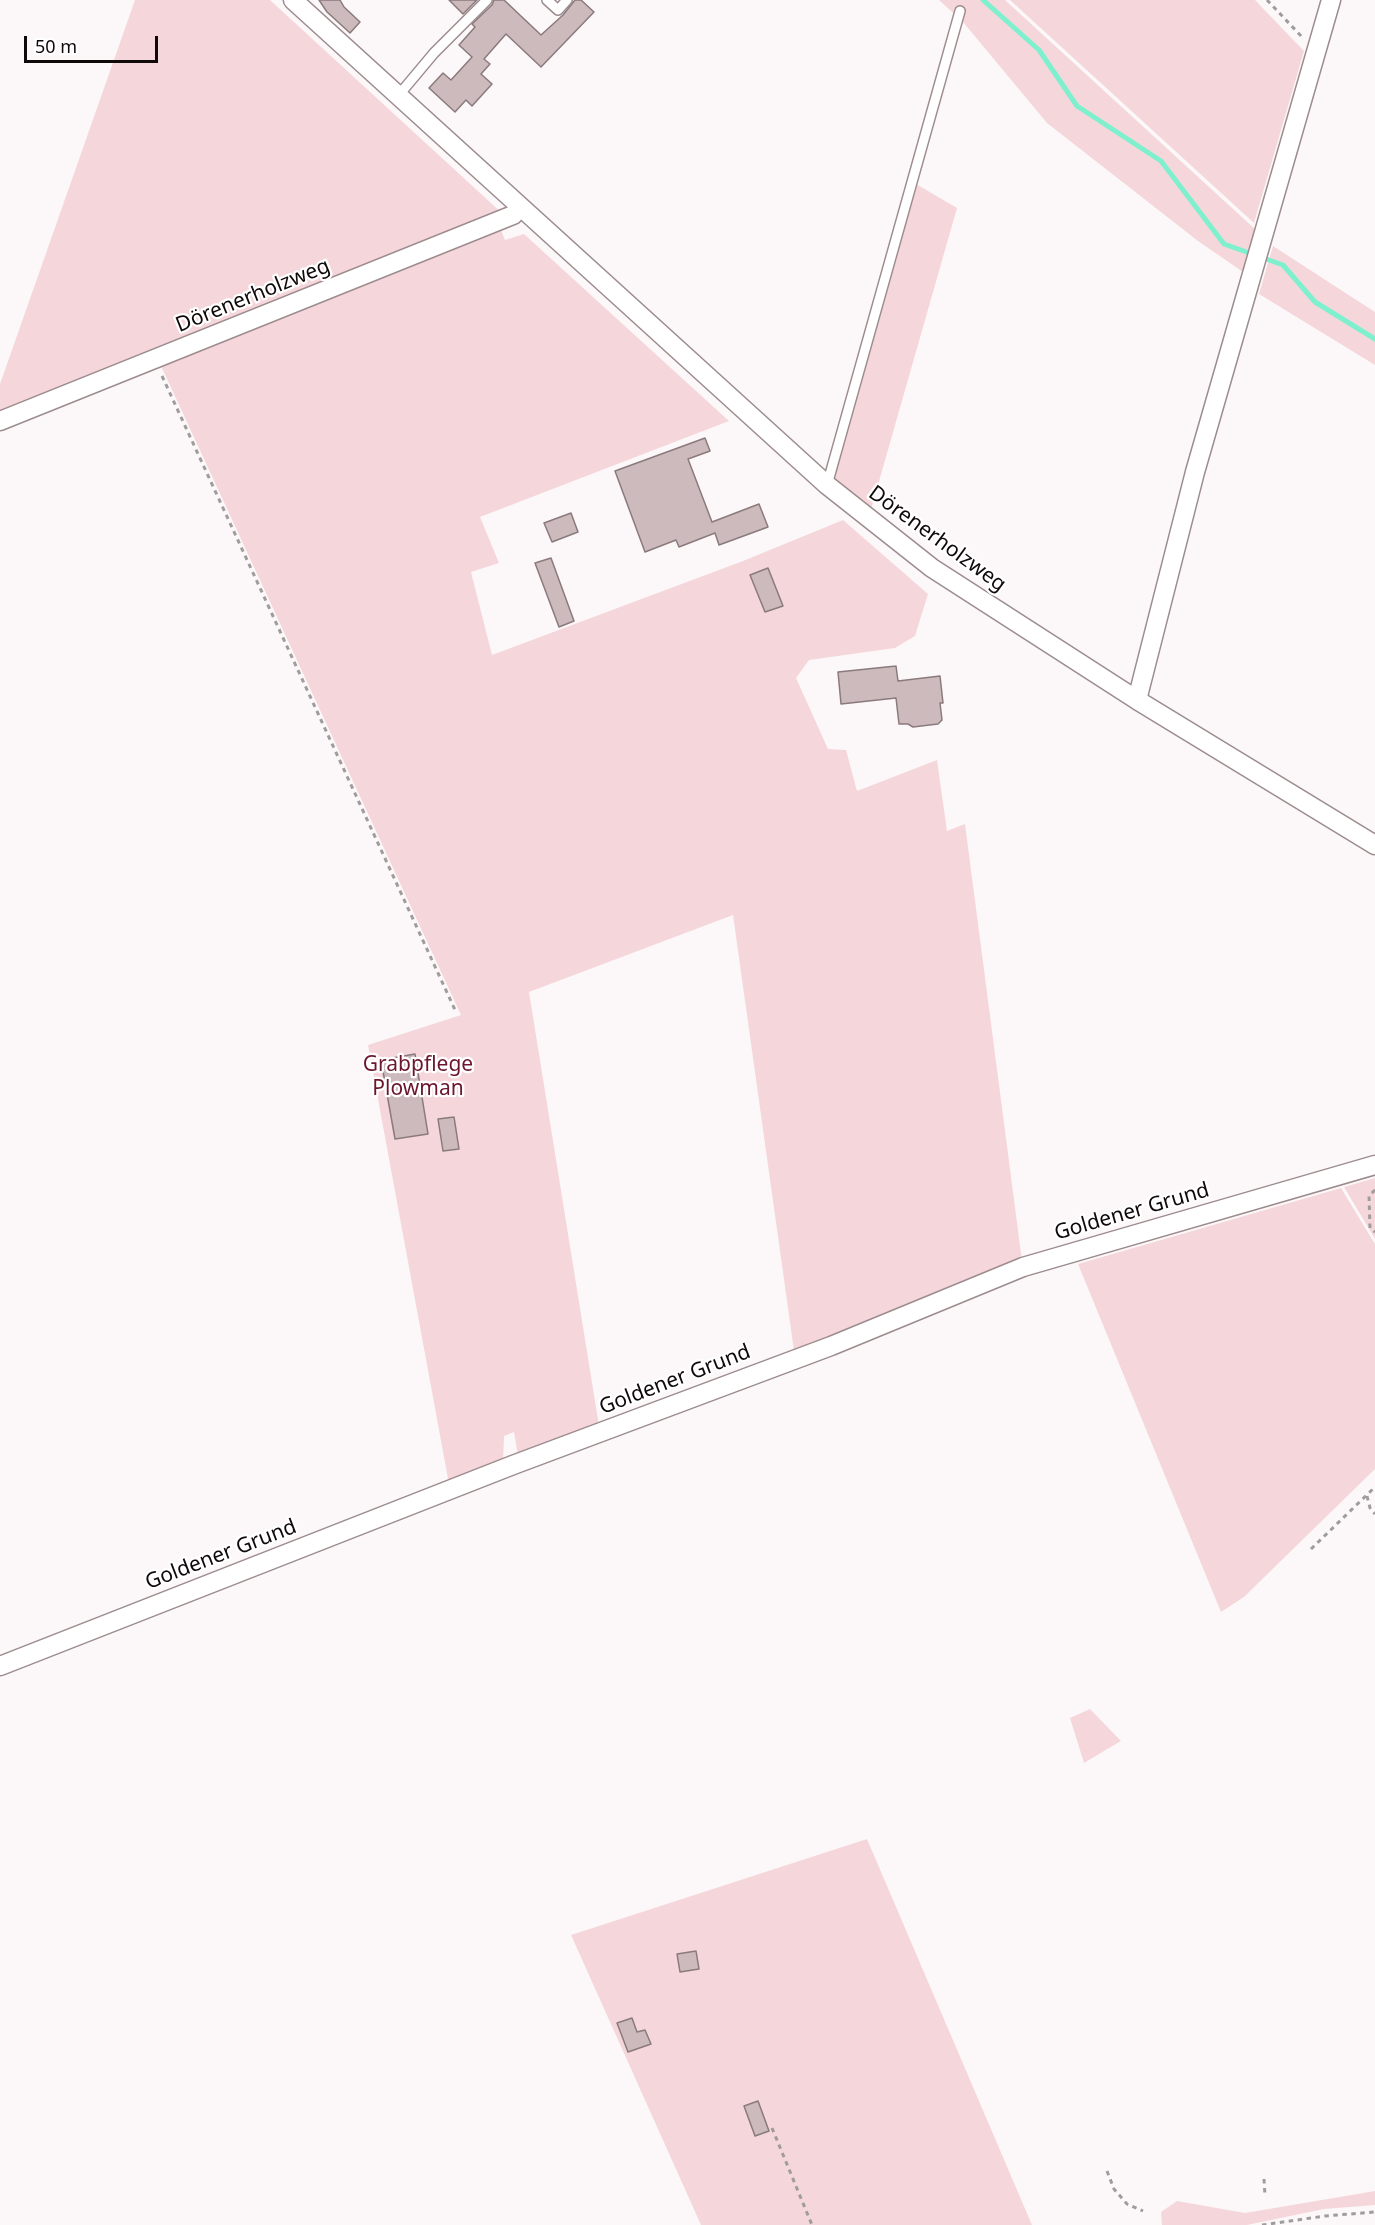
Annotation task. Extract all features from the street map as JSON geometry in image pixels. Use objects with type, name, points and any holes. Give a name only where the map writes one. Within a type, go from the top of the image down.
[{"type":"street","name":"Dörenerholzweg","points":[[292,0],[827,485],[932,568],[1137,700],[1375,844]]},
{"type":"street","points":[[1137,700],[1195,472],[1331,0]]},
{"type":"street","name":"Dörenerholzweg","points":[[0,421],[155,361],[513,215],[520,207]]},
{"type":"street","name":"Goldener Grund","points":[[0,1666],[513,1465],[831,1346],[1023,1267],[1375,1165]]},
{"type":"lane","points":[[398,96],[434,53],[487,0]]},
{"type":"lane","points":[[547,0],[558,10],[567,0]]},
{"type":"lane","points":[[827,485],[960,11]]},
{"type":"path","points":[[1267,0],[1316,52]]},
{"type":"path","points":[[155,361],[456,1012]]},
{"type":"path","points":[[1375,1190],[1369,1196],[1370,1228],[1375,1232]]},
{"type":"path","points":[[1311,1549],[1375,1486]]},
{"type":"path","points":[[1367,1496],[1370,1508],[1375,1514]]},
{"type":"path","points":[[772,2128],[812,2225]]},
{"type":"path","points":[[1107,2171],[1114,2189],[1127,2204],[1143,2211]]},
{"type":"path","points":[[1264,2179],[1265,2196]]},
{"type":"path","points":[[1262,2225],[1375,2212]]},
{"type":"green space","points":[[135,0],[270,0],[504,215],[0,412],[0,384]]},
{"type":"green space","points":[[939,0],[1005,0],[1256,230],[1243,272],[1198,241],[1047,123],[963,22]]},
{"type":"green space","points":[[1010,0],[1255,0],[1304,51],[1254,223]]},
{"type":"green space","points":[[916,184],[957,208],[870,513],[829,480]]},
{"type":"green space","name":"Grabpflege Plowman","points":[[501,230],[505,240],[524,234],[729,421],[480,517],[499,563],[471,572],[492,655],[743,561],[843,520],[928,594],[915,636],[895,648],[809,660],[796,678],[828,749],[846,750],[857,791],[937,760],[947,831],[965,824],[1022,1261],[794,1351],[733,915],[529,992],[599,1426],[518,1456],[514,1432],[504,1436],[503,1464],[449,1484],[368,1045],[461,1015],[161,366]]},
{"type":"green space","points":[[1273,246],[1375,312],[1375,365],[1259,294]]},
{"type":"green space","points":[[1375,1178],[1375,1239],[1344,1187]]},
{"type":"green space","points":[[1341,1188],[1375,1244],[1375,1469],[1244,1597],[1221,1612],[1078,1264]]},
{"type":"green space","points":[[1090,1709],[1121,1741],[1084,1763],[1070,1718]]},
{"type":"green space","points":[[867,1839],[1032,2225],[701,2225],[571,1935]]},
{"type":"green space","points":[[1375,2191],[1375,2205],[1324,2209],[1247,2225],[1162,2225],[1161,2212],[1177,2201],[1245,2213]]},
{"type":"building","points":[[319,0],[340,0],[360,22],[350,33],[327,12]]},
{"type":"building","points":[[449,0],[477,0],[463,14]]},
{"type":"building","points":[[494,0],[504,0],[541,35],[563,15],[575,0],[581,0],[594,12],[541,67],[506,34],[484,59],[490,64],[481,74],[492,84],[472,106],[466,100],[455,112],[429,88],[443,73],[451,80],[472,57],[459,45],[475,27],[472,24],[492,5]]},
{"type":"building","points":[[705,438],[710,451],[688,459],[712,522],[759,504],[768,527],[719,545],[715,533],[679,547],[676,540],[645,552],[615,471]]},
{"type":"building","points":[[571,513],[578,532],[552,542],[544,523]]},
{"type":"building","points":[[551,558],[574,621],[559,627],[535,563]]},
{"type":"building","points":[[768,568],[783,606],[765,612],[750,575]]},
{"type":"building","points":[[896,666],[898,681],[940,676],[943,703],[940,703],[942,720],[938,724],[913,727],[908,724],[899,724],[896,698],[841,704],[838,672]]},
{"type":"building","points":[[415,1054],[428,1134],[395,1139],[381,1060]]},
{"type":"building","points":[[454,1117],[459,1149],[443,1151],[438,1119]]},
{"type":"building","points":[[696,1951],[699,1969],[680,1972],[677,1954]]},
{"type":"building","points":[[632,2018],[637,2032],[645,2030],[651,2044],[628,2052],[617,2023]]},
{"type":"building","points":[[758,2101],[769,2131],[755,2136],[744,2106]]},
{"type":"waterway","points":[[983,0],[1039,50],[1077,106],[1161,161],[1224,244],[1283,265],[1315,302],[1375,339]]}]
